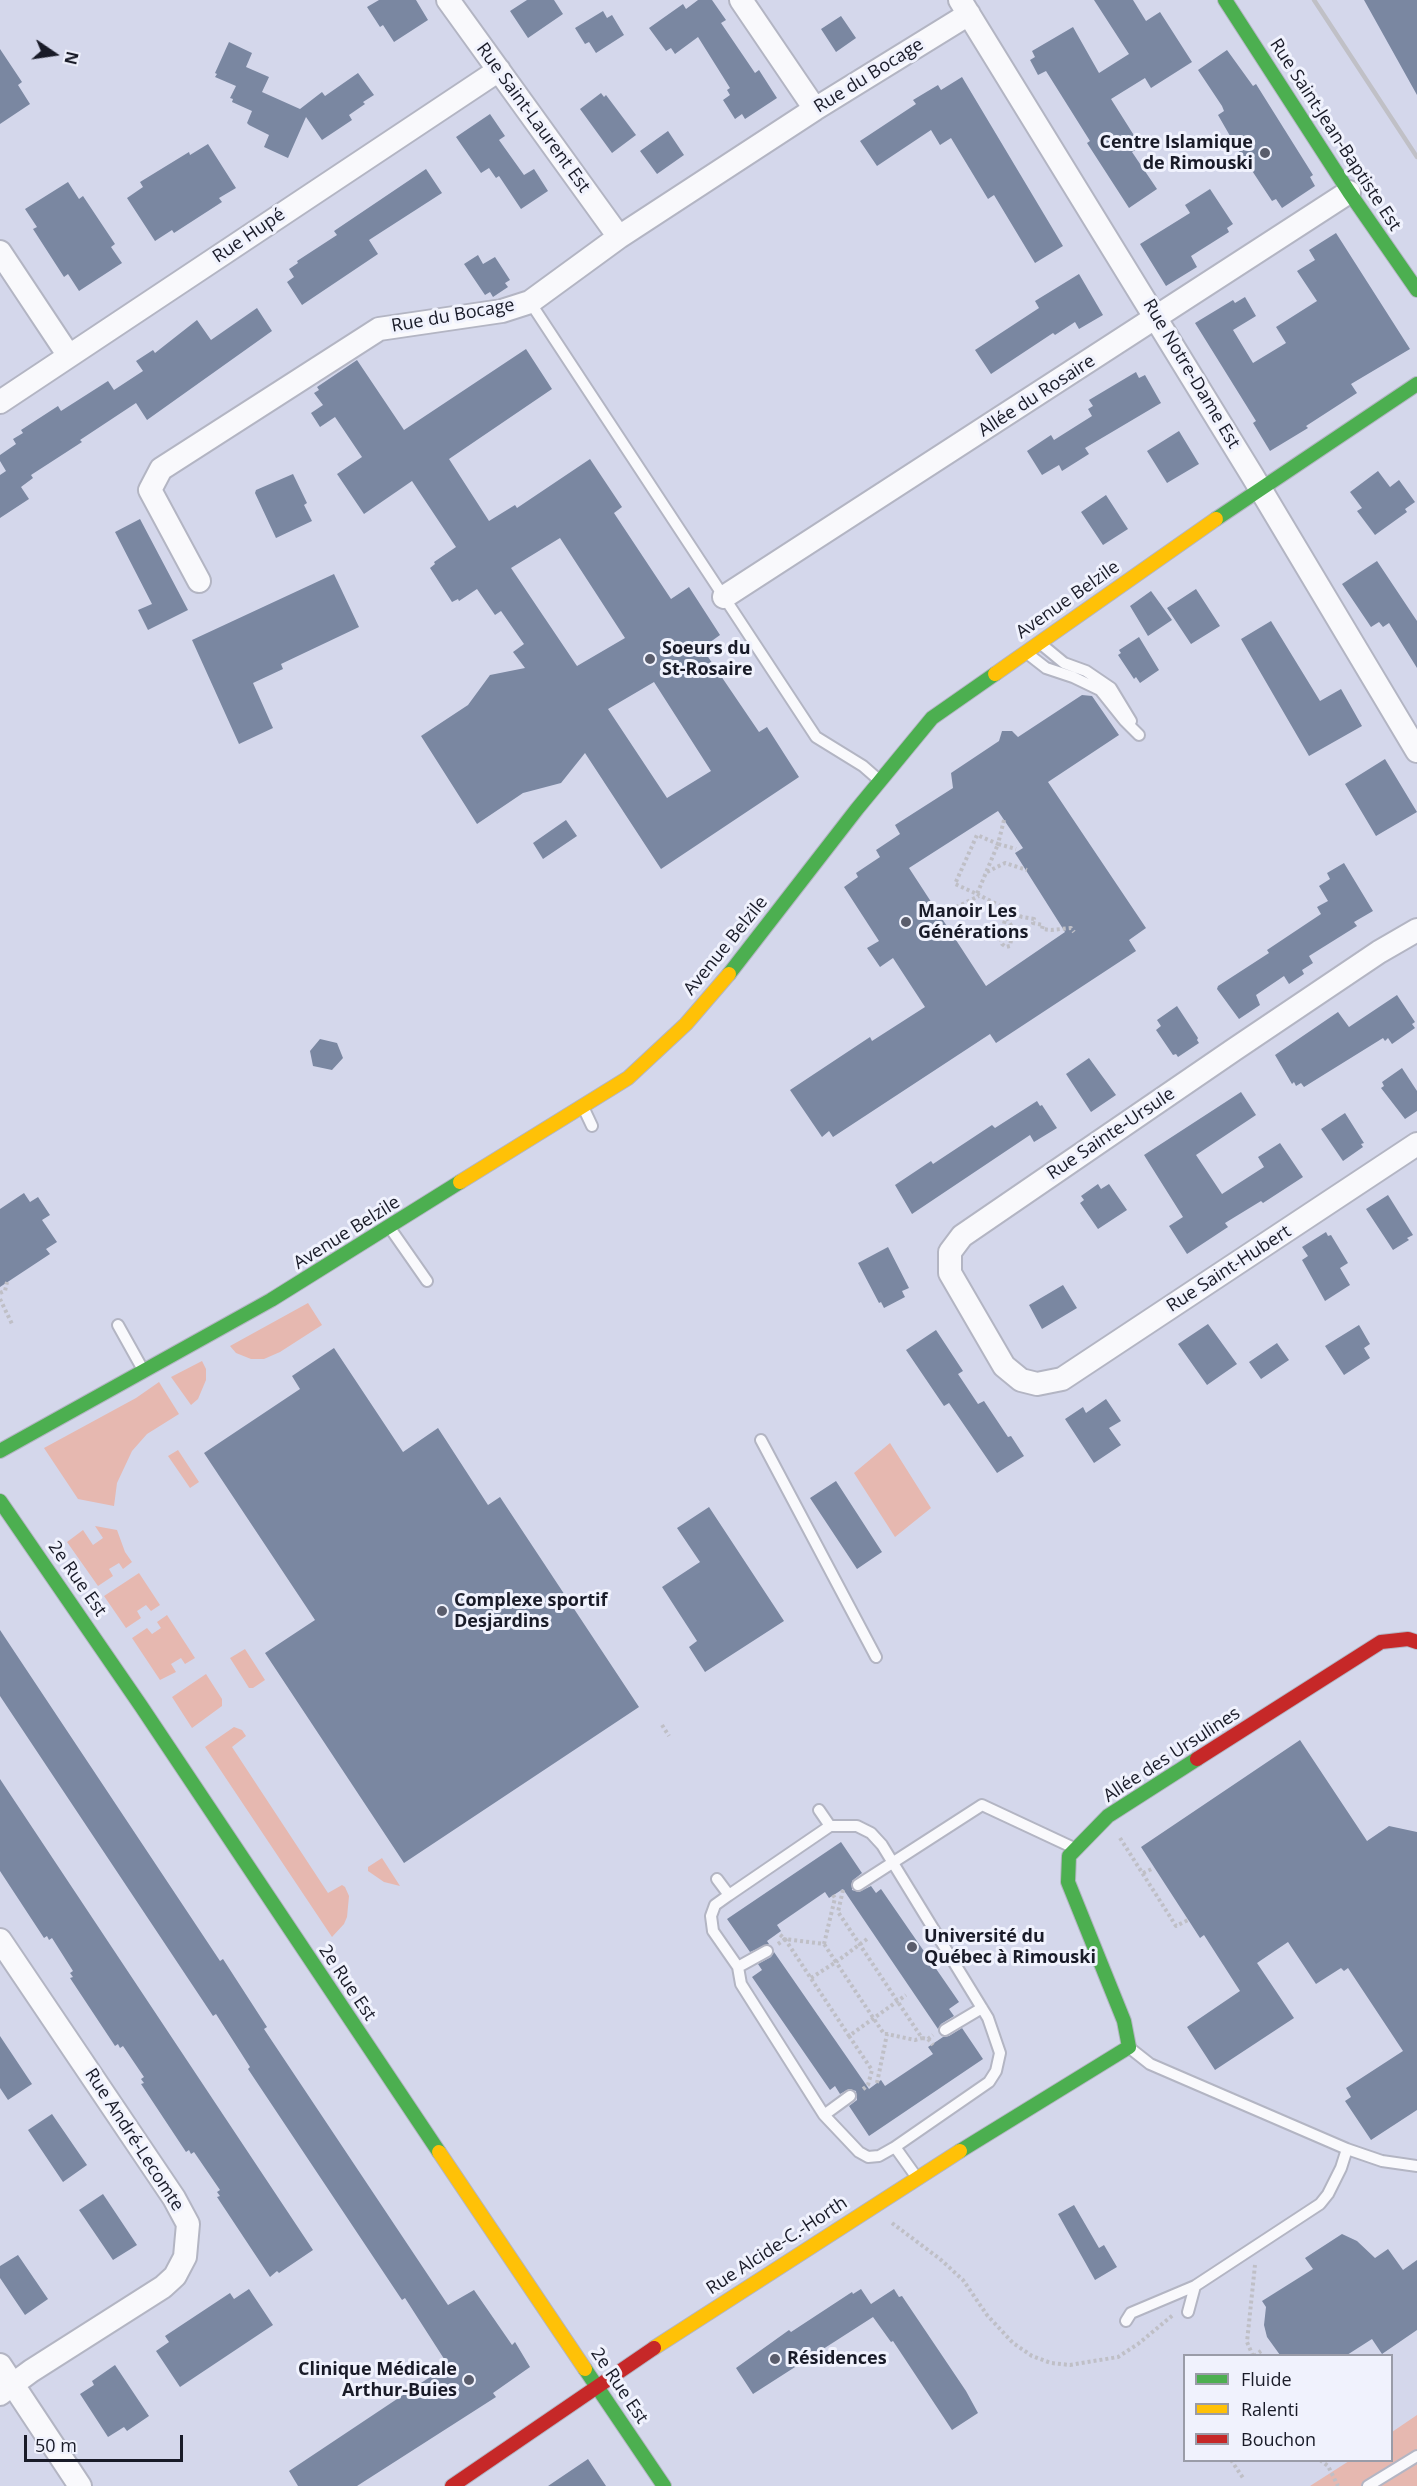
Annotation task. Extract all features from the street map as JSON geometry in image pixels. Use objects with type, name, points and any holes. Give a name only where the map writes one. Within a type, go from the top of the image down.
[{"type":"street","name":"Rue Saint-Laurent Est","points":[[448,0],[619,237]]},
{"type":"street","points":[[741,0],[815,109]]},
{"type":"street","name":"Rue Saint-Jean-Baptiste Est","points":[[1225,0],[1348,192],[1417,290]]},
{"type":"street","name":"Rue du Bocage","points":[[199,580],[150,490],[161,469],[379,329],[502,311],[530,302],[619,237],[815,109],[965,7]]},
{"type":"street","name":"Rue Notre-Dame Est","points":[[965,7],[1157,318],[1417,751]]},
{"type":"street","name":"Rue Hupé","points":[[0,402],[499,70]]},
{"type":"street","name":"Allée du Rosaire","points":[[724,597],[1348,192]]},
{"type":"street","points":[[0,252],[69,356]]},
{"type":"street","name":"Avenue Belzile","points":[[0,1451],[271,1300],[628,1078],[686,1024],[720,985],[880,780],[932,718],[1260,488],[1417,384]]},
{"type":"street","name":"Rue Sainte-Ursule","points":[[1037,1384],[1021,1380],[1004,1366],[950,1273],[950,1252],[962,1236],[1379,952],[1417,930]]},
{"type":"street","name":"Rue Saint-Hubert","points":[[1037,1384],[1062,1379],[1417,1144]]},
{"type":"street","name":"2e Rue Est","points":[[0,1501],[135,1696],[170,1752],[664,2486]]},
{"type":"street","name":"Allée des Ursulines","points":[[1129,2047],[1124,2021],[1068,1882],[1069,1856],[1108,1816],[1381,1642],[1408,1640],[1417,1642]]},
{"type":"street","name":"Rue André-Lecomte","points":[[0,1940],[174,2198],[188,2224],[185,2257],[175,2276],[163,2287],[6,2389]]},
{"type":"street","name":"Rue Alcide-C.-Horth","points":[[452,2486],[597,2385],[917,2178],[1129,2047]]},
{"type":"street","points":[[0,2365],[6,2389],[80,2486]]},
{"type":"lane","points":[[530,302],[816,737],[863,766],[880,780]]},
{"type":"lane","points":[[1025,652],[1046,668],[1073,677],[1100,690],[1139,735],[1111,688],[1086,670],[1064,663],[1039,643]]},
{"type":"lane","points":[[583,1106],[592,1126]]},
{"type":"lane","points":[[390,1228],[427,1281]]},
{"type":"lane","points":[[118,1325],[144,1371]]},
{"type":"lane","points":[[761,1440],[876,1657]]},
{"type":"lane","points":[[858,1884],[982,1805],[1076,1850]]},
{"type":"lane","points":[[819,1810],[830,1826]]},
{"type":"lane","points":[[830,1826],[857,1826],[871,1833],[893,1862],[988,2018],[1000,2053],[996,2071],[989,2082],[895,2147],[879,2156],[868,2157],[859,2152],[824,2115],[741,1984],[738,1967],[713,1931],[711,1917],[715,1905],[830,1826]]},
{"type":"lane","points":[[717,1879],[729,1895]]},
{"type":"lane","points":[[738,1967],[767,1951]]},
{"type":"lane","points":[[945,2030],[982,2008]]},
{"type":"lane","points":[[1129,2047],[1150,2064],[1347,2149],[1382,2161],[1417,2166]]},
{"type":"lane","points":[[824,2115],[850,2096]]},
{"type":"lane","points":[[895,2147],[917,2178]]},
{"type":"lane","points":[[1126,2321],[1131,2313],[1195,2286],[1320,2204],[1328,2194],[1341,2168],[1347,2149]]},
{"type":"lane","points":[[1189,2307],[1195,2286]]},
{"type":"lane","points":[[1368,2486],[1417,2456]]},
{"type":"path","points":[[940,915],[979,895],[998,844],[1004,820]]},
{"type":"path","points":[[1016,849],[976,835],[955,884],[1034,920],[1033,923],[1043,925],[1042,929],[1071,928],[1074,932]]},
{"type":"path","points":[[987,872],[1005,863],[1027,870]]},
{"type":"path","points":[[1007,918],[1013,929],[1010,946],[1006,947],[1002,945],[1000,937],[1008,910]]},
{"type":"path","points":[[0,1293],[5,1291],[7,1282]]},
{"type":"path","points":[[0,1299],[12,1324]]},
{"type":"path","points":[[662,1725],[669,1736]]},
{"type":"path","points":[[1108,1816],[1115,1831],[1176,1926],[1188,1920]]},
{"type":"path","points":[[1143,1873],[1154,1868]]},
{"type":"path","points":[[858,1884],[842,1890],[836,1897],[824,1944],[884,2034],[915,2040],[928,2038],[945,2030]]},
{"type":"path","points":[[836,1897],[838,1912],[922,2038]]},
{"type":"path","points":[[824,1944],[785,1939],[872,2070],[868,2085]]},
{"type":"path","points":[[811,1978],[867,1939]]},
{"type":"path","points":[[849,2036],[906,1995]]},
{"type":"path","points":[[850,2096],[877,2081],[887,2034]]},
{"type":"path","points":[[928,2038],[933,2045]]},
{"type":"path","points":[[870,2208],[911,2236],[963,2280],[987,2315],[1013,2343],[1032,2356],[1051,2363],[1070,2365],[1118,2357],[1189,2307]]},
{"type":"path","points":[[1250,2250],[1256,2262],[1247,2342],[1253,2354]]},
{"type":"path","points":[[1255,2354],[1261,2351]]},
{"type":"path","points":[[1232,2462],[1243,2478]]},
{"type":"path","points":[[1323,2462],[1328,2466],[1338,2486]]},
{"type":"shaded area","points":[[308,1303],[322,1325],[280,1352],[264,1359],[251,1359],[236,1353],[230,1346]]},
{"type":"shaded area","points":[[202,1361],[206,1369],[206,1380],[198,1399],[191,1405],[171,1377]]},
{"type":"shaded area","points":[[159,1382],[179,1414],[147,1434],[132,1451],[117,1483],[114,1506],[78,1499],[44,1448],[136,1398]]},
{"type":"shaded area","points":[[890,1443],[931,1508],[895,1537],[854,1473]]},
{"type":"shaded area","points":[[178,1450],[199,1482],[190,1488],[168,1456]]},
{"type":"shaded area","points":[[95,1526],[117,1530],[125,1552],[132,1562],[123,1569],[119,1563],[109,1569],[113,1576],[98,1586],[67,1542],[83,1530],[93,1545],[103,1538]]},
{"type":"shaded area","points":[[139,1573],[160,1605],[151,1611],[146,1605],[137,1611],[141,1618],[126,1628],[104,1596]]},
{"type":"shaded area","points":[[167,1615],[195,1658],[185,1664],[181,1658],[171,1664],[176,1672],[160,1680],[132,1638],[147,1628],[152,1634],[161,1628],[157,1622]]},
{"type":"shaded area","points":[[245,1649],[265,1680],[253,1688],[249,1688],[230,1658]]},
{"type":"shaded area","points":[[206,1674],[222,1699],[222,1706],[192,1728],[172,1697]]},
{"type":"shaded area","points":[[234,1727],[242,1730],[246,1736],[232,1747],[328,1893],[342,1885],[345,1887],[349,1896],[347,1917],[332,1937],[205,1747]]},
{"type":"shaded area","points":[[382,1858],[400,1886],[384,1882],[368,1871],[368,1867]]},
{"type":"shaded area","points":[[1417,2415],[1417,2486],[1310,2486],[1347,2462],[1393,2462],[1393,2431]]},
{"type":"building","points":[[379,0],[416,0],[428,20],[394,42],[383,25],[380,27],[367,7]]},
{"type":"building","points":[[527,0],[554,0],[563,14],[528,38],[510,11]]},
{"type":"building","points":[[698,0],[712,0],[726,20],[721,23],[755,73],[759,70],[777,98],[745,119],[742,114],[735,119],[723,100],[730,95],[727,90],[730,88],[698,37],[675,54],[671,48],[666,51],[649,28],[683,4],[686,9]]},
{"type":"building","points":[[1094,0],[1133,0],[1146,21],[1160,12],[1192,62],[1151,88],[1145,78],[1111,99],[1135,137],[1131,139],[1137,149],[1132,152],[1157,189],[1129,208],[1087,143],[1090,141],[1046,71],[1038,75],[1030,60],[1035,57],[1032,51],[1073,27],[1099,73],[1129,54]]},
{"type":"building","points":[[1364,0],[1417,0],[1417,95]]},
{"type":"building","points":[[603,11],[607,18],[612,15],[624,35],[596,53],[589,42],[585,44],[575,28]]},
{"type":"building","points":[[841,16],[856,38],[836,52],[821,29]]},
{"type":"building","points":[[229,42],[252,53],[246,67],[269,77],[262,92],[300,109],[322,92],[325,96],[358,73],[374,95],[349,115],[352,120],[322,140],[306,117],[288,158],[264,147],[269,135],[249,125],[247,123],[252,111],[232,102],[233,99],[230,98],[236,86],[215,77]]},
{"type":"building","points":[[0,49],[22,82],[18,85],[30,104],[0,124]]},
{"type":"building","points":[[1227,50],[1253,86],[1256,84],[1313,175],[1310,177],[1315,186],[1282,208],[1276,199],[1272,201],[1237,148],[1218,115],[1224,111],[1222,106],[1198,70]]},
{"type":"building","points":[[962,77],[1063,246],[1035,263],[994,195],[988,199],[951,138],[940,145],[931,130],[877,166],[860,141],[916,104],[913,100],[938,85],[941,90]]},
{"type":"building","points":[[601,93],[604,97],[606,95],[636,135],[612,153],[580,109]]},
{"type":"building","points":[[490,114],[505,136],[499,140],[524,175],[534,169],[548,191],[521,209],[499,176],[496,178],[489,168],[481,173],[456,137]]},
{"type":"building","points":[[668,131],[684,155],[657,174],[640,151]]},
{"type":"building","points":[[208,144],[236,188],[219,198],[222,202],[174,233],[172,230],[155,241],[127,198],[143,187],[140,182],[189,152],[190,155]]},
{"type":"building","points":[[426,169],[442,193],[369,240],[378,254],[302,305],[287,282],[294,277],[289,269],[298,263],[297,261],[337,235],[334,231]]},
{"type":"building","points":[[68,182],[79,199],[83,196],[115,244],[111,247],[122,263],[79,291],[68,274],[64,277],[33,229],[37,227],[25,209]]},
{"type":"building","points":[[1210,189],[1233,224],[1227,228],[1229,232],[1191,256],[1197,267],[1166,286],[1140,244],[1190,213],[1185,205]]},
{"type":"building","points":[[1336,233],[1410,349],[1351,384],[1357,393],[1306,426],[1308,428],[1270,451],[1253,423],[1256,421],[1195,323],[1233,300],[1235,303],[1245,297],[1256,316],[1233,330],[1253,363],[1286,343],[1276,327],[1317,301],[1297,271],[1315,260],[1309,250]]},
{"type":"building","points":[[478,255],[483,264],[495,257],[510,280],[505,283],[508,287],[493,297],[490,292],[485,295],[464,264]]},
{"type":"building","points":[[1079,274],[1103,315],[1079,329],[1075,322],[1055,335],[1053,333],[991,374],[975,350],[1039,308],[1035,301]]},
{"type":"building","points":[[257,308],[272,331],[147,420],[136,403],[80,440],[82,442],[31,475],[33,478],[21,487],[29,499],[0,518],[0,475],[6,471],[0,461],[0,455],[16,444],[13,439],[23,433],[21,430],[58,406],[61,411],[108,381],[114,390],[143,371],[136,361],[153,350],[155,353],[197,320],[211,340]]},
{"type":"building","name":"Soeurs du St-Rosaire","points":[[526,349],[552,389],[449,459],[489,521],[515,505],[517,508],[590,459],[622,507],[614,513],[671,599],[689,587],[720,635],[702,648],[759,732],[767,727],[799,777],[661,869],[585,753],[561,783],[523,793],[477,824],[421,736],[468,705],[490,675],[525,668],[513,652],[524,644],[501,611],[495,615],[477,589],[459,601],[458,599],[452,602],[430,568],[435,564],[434,562],[456,547],[412,481],[364,514],[337,474],[362,457],[335,417],[320,427],[311,413],[323,405],[314,393],[319,390],[317,387],[357,360],[404,430]],"holes":[[[560,538],[625,638],[577,666],[511,568]],[[654,682],[711,771],[667,798],[608,709]]]},
{"type":"building","points":[[1136,372],[1139,378],[1145,375],[1161,403],[1085,448],[1089,454],[1062,471],[1059,465],[1042,475],[1027,451],[1051,435],[1054,440],[1092,416],[1088,409],[1093,406],[1089,400]]},
{"type":"building","points":[[1179,431],[1199,464],[1167,483],[1147,451]]},
{"type":"building","points":[[1378,471],[1390,487],[1399,480],[1415,502],[1405,509],[1407,512],[1375,535],[1357,511],[1362,508],[1350,492]]},
{"type":"building","points":[[293,474],[307,503],[304,505],[312,521],[276,538],[255,493],[256,490]]},
{"type":"building","points":[[1106,495],[1128,529],[1103,545],[1081,512]]},
{"type":"building","points":[[140,519],[188,610],[148,630],[138,610],[152,604],[115,532]]},
{"type":"building","points":[[1377,561],[1417,621],[1417,668],[1389,623],[1383,627],[1379,622],[1371,627],[1342,584]]},
{"type":"building","points":[[334,574],[359,627],[281,664],[283,669],[253,683],[273,728],[239,744],[192,640]]},
{"type":"building","points":[[1196,589],[1220,626],[1191,644],[1167,608]]},
{"type":"building","points":[[1151,591],[1172,620],[1148,636],[1130,606]]},
{"type":"building","points":[[1271,621],[1320,701],[1341,689],[1362,726],[1309,756],[1241,639]]},
{"type":"building","points":[[1139,637],[1159,670],[1140,683],[1136,677],[1134,679],[1118,655],[1121,653],[1119,650]]},
{"type":"building","name":"Manoir Les Générations","points":[[1082,695],[1092,696],[1119,735],[1048,782],[1146,928],[1129,940],[1136,951],[996,1043],[990,1034],[833,1137],[829,1131],[822,1137],[790,1090],[870,1037],[872,1041],[925,1007],[893,958],[880,967],[867,948],[879,941],[844,887],[858,877],[856,873],[880,857],[876,850],[900,834],[895,825],[953,788],[951,773],[999,741],[1002,731],[1012,731],[1018,737]],"holes":[[[998,811],[1023,848],[1015,853],[1065,932],[986,986],[909,868]]]},
{"type":"building","points":[[1385,759],[1417,812],[1376,836],[1345,784]]},
{"type":"building","points":[[566,820],[577,836],[543,859],[533,843]]},
{"type":"building","points":[[1344,863],[1373,911],[1354,922],[1357,926],[1309,956],[1313,963],[1302,970],[1304,974],[1289,984],[1284,976],[1256,995],[1260,1005],[1239,1019],[1217,989],[1218,986],[1269,953],[1267,950],[1321,914],[1317,907],[1328,901],[1319,886],[1330,879],[1327,873]]},
{"type":"building","points":[[1397,995],[1415,1022],[1412,1024],[1415,1028],[1392,1044],[1388,1038],[1385,1041],[1383,1038],[1304,1087],[1301,1083],[1296,1086],[1294,1082],[1292,1084],[1275,1055],[1338,1012],[1349,1027]]},
{"type":"building","points":[[1177,1006],[1199,1043],[1178,1057],[1176,1054],[1173,1055],[1156,1030],[1161,1026],[1157,1020]]},
{"type":"building","points":[[320,1039],[337,1043],[343,1058],[332,1070],[313,1066],[310,1051]]},
{"type":"building","points":[[1089,1058],[1116,1095],[1091,1112],[1066,1074]]},
{"type":"building","points":[[1402,1068],[1417,1091],[1417,1111],[1405,1119],[1381,1088],[1384,1086],[1382,1082]]},
{"type":"building","points":[[1241,1092],[1256,1115],[1196,1155],[1222,1194],[1264,1167],[1258,1157],[1280,1143],[1303,1177],[1263,1203],[1261,1201],[1225,1223],[1228,1227],[1187,1254],[1169,1226],[1183,1217],[1144,1155]]},
{"type":"building","points":[[1037,1101],[1057,1128],[1034,1142],[1030,1135],[912,1214],[895,1185],[931,1161],[933,1164],[992,1125],[995,1128]]},
{"type":"building","points":[[1345,1113],[1364,1143],[1361,1144],[1363,1147],[1343,1161],[1321,1129]]},
{"type":"building","points":[[1098,1184],[1101,1189],[1109,1184],[1127,1210],[1098,1229],[1080,1203],[1084,1200],[1081,1196]]},
{"type":"building","points":[[24,1193],[30,1202],[38,1197],[50,1215],[42,1220],[57,1242],[46,1249],[50,1254],[0,1287],[0,1209]]},
{"type":"building","points":[[1388,1195],[1413,1235],[1393,1250],[1366,1209]]},
{"type":"building","points":[[1326,1232],[1328,1236],[1331,1235],[1348,1263],[1340,1268],[1350,1285],[1325,1301],[1302,1260],[1308,1256],[1302,1247]]},
{"type":"building","points":[[888,1247],[909,1288],[902,1291],[905,1297],[884,1308],[881,1302],[879,1303],[858,1263]]},
{"type":"building","points":[[1063,1285],[1077,1308],[1042,1329],[1029,1305]]},
{"type":"building","points":[[1208,1324],[1237,1364],[1207,1385],[1178,1344]]},
{"type":"building","points":[[1359,1325],[1370,1344],[1364,1348],[1370,1358],[1344,1375],[1325,1346]]},
{"type":"building","points":[[936,1330],[963,1371],[958,1374],[978,1404],[984,1401],[1024,1456],[997,1473],[949,1403],[944,1406],[906,1350]]},
{"type":"building","points":[[1277,1343],[1289,1360],[1261,1379],[1249,1362]]},
{"type":"building","name":"Complexe sportif Desjardins","points":[[334,1348],[403,1452],[438,1428],[488,1505],[500,1497],[639,1707],[404,1863],[265,1653],[315,1620],[204,1453],[300,1389],[292,1376]]},
{"type":"building","points":[[1106,1399],[1121,1421],[1109,1428],[1121,1445],[1094,1463],[1065,1419],[1083,1407],[1086,1413]]},
{"type":"building","points":[[836,1481],[882,1552],[857,1569],[810,1498]]},
{"type":"building","points":[[709,1507],[784,1621],[705,1672],[689,1647],[697,1641],[662,1587],[700,1562],[677,1528]]},
{"type":"building","points":[[0,1630],[220,1961],[223,1959],[267,2027],[264,2029],[448,2305],[474,2290],[512,2345],[515,2342],[530,2367],[493,2393],[496,2397],[357,2486],[298,2486],[289,2471],[448,2365],[405,2298],[402,2300],[248,2069],[250,2067],[216,2014],[213,2016],[0,1696]]},
{"type":"building","points":[[1300,1740],[1367,1841],[1389,1826],[1417,1832],[1417,2110],[1371,2140],[1345,2101],[1351,2097],[1346,2088],[1403,2051],[1348,1968],[1344,1971],[1341,1968],[1316,1984],[1288,1942],[1257,1963],[1294,2018],[1215,2070],[1187,2027],[1240,1991],[1204,1935],[1200,1938],[1141,1847]]},
{"type":"building","points":[[0,1779],[313,2250],[279,2273],[277,2271],[270,2277],[217,2197],[220,2196],[217,2192],[220,2190],[194,2152],[191,2154],[189,2150],[186,2152],[141,2084],[144,2083],[141,2079],[144,2077],[123,2046],[120,2048],[118,2044],[115,2046],[70,1978],[73,1977],[70,1973],[73,1971],[52,1938],[49,1940],[47,1936],[44,1938],[0,1871]]},
{"type":"building","points":[[841,1842],[862,1873],[852,1881],[852,1890],[859,1892],[871,1886],[876,1893],[881,1889],[959,2002],[949,2009],[954,2016],[941,2024],[938,2029],[843,1889],[829,1898],[825,1892],[777,1925],[781,1931],[767,1941],[769,1944],[750,1952],[727,1919]]},
{"type":"building","points":[[774,1952],[869,2089],[881,2080],[885,2086],[933,2054],[928,2047],[962,2028],[983,2059],[869,2136],[849,2106],[857,2100],[856,2091],[849,2089],[840,2094],[835,2086],[830,2090],[752,1977],[762,1970],[758,1964],[771,1957]]},
{"type":"building","points":[[0,2036],[32,2084],[8,2100],[0,2088]]},
{"type":"building","points":[[52,2114],[87,2165],[63,2182],[28,2130]]},
{"type":"building","points":[[103,2194],[137,2245],[113,2260],[79,2210]]},
{"type":"building","points":[[1074,2205],[1099,2248],[1104,2245],[1117,2267],[1095,2280],[1058,2214]]},
{"type":"building","points":[[1342,2234],[1357,2241],[1375,2258],[1388,2249],[1403,2270],[1417,2260],[1417,2330],[1382,2354],[1372,2339],[1349,2354],[1279,2354],[1267,2337],[1264,2325],[1266,2307],[1262,2301],[1313,2269],[1305,2258]]},
{"type":"building","points":[[18,2255],[48,2299],[25,2315],[0,2278],[0,2266]]},
{"type":"building","points":[[249,2289],[273,2325],[180,2387],[156,2351],[169,2342],[165,2336],[230,2293],[234,2299]]},
{"type":"building","name":"Résidences","points":[[861,2289],[871,2304],[894,2289],[899,2297],[902,2296],[966,2391],[978,2413],[952,2430],[893,2341],[891,2342],[873,2317],[753,2394],[736,2368],[789,2330],[791,2332],[852,2292],[853,2294]]},
{"type":"building","points":[[115,2365],[149,2416],[127,2431],[124,2427],[108,2437],[80,2394],[94,2385],[92,2381]]},
{"type":"building","points":[[588,2459],[606,2486],[548,2486]]},
{"type":"railway","points":[[1314,0],[1417,157]]},
{"type":"traffic: fast","points":[[1225,0],[1349,192],[1417,290]]},
{"type":"traffic: fast","points":[[1216,519],[1417,384]]},
{"type":"traffic: fast","points":[[729,974],[857,809],[932,718],[995,674]]},
{"type":"traffic: fast","points":[[0,1451],[271,1300],[460,1182]]},
{"type":"traffic: fast","points":[[0,1501],[141,1706],[439,2152]]},
{"type":"traffic: fast","points":[[960,2151],[1129,2047],[1124,2021],[1068,1882],[1069,1856],[1108,1816],[1197,1759]]},
{"type":"traffic: fast","points":[[585,2369],[664,2486]]},
{"type":"traffic: slow","points":[[995,674],[1216,519]]},
{"type":"traffic: slow","points":[[460,1182],[628,1078],[686,1024],[729,974]]},
{"type":"traffic: slow","points":[[654,2348],[960,2151]]},
{"type":"traffic: slow","points":[[439,2152],[585,2369]]},
{"type":"traffic: jam","points":[[1197,1759],[1381,1642],[1408,1639],[1417,1642]]},
{"type":"traffic: jam","points":[[452,2486],[654,2348]]},
{"type":"place","name":"Centre Islamique de Rimouski","points":[[1265,153]]},
{"type":"place","name":"Soeurs du St-Rosaire","points":[[650,659]]},
{"type":"place","name":"Manoir Les Générations","points":[[906,922]]},
{"type":"place","name":"Complexe sportif Desjardins","points":[[442,1611]]},
{"type":"place","name":"Université du Québec à Rimouski","points":[[912,1947]]},
{"type":"place","name":"Résidences","points":[[775,2359]]},
{"type":"place","name":"Clinique Médicale Arthur-Buies","points":[[469,2380]]}]
